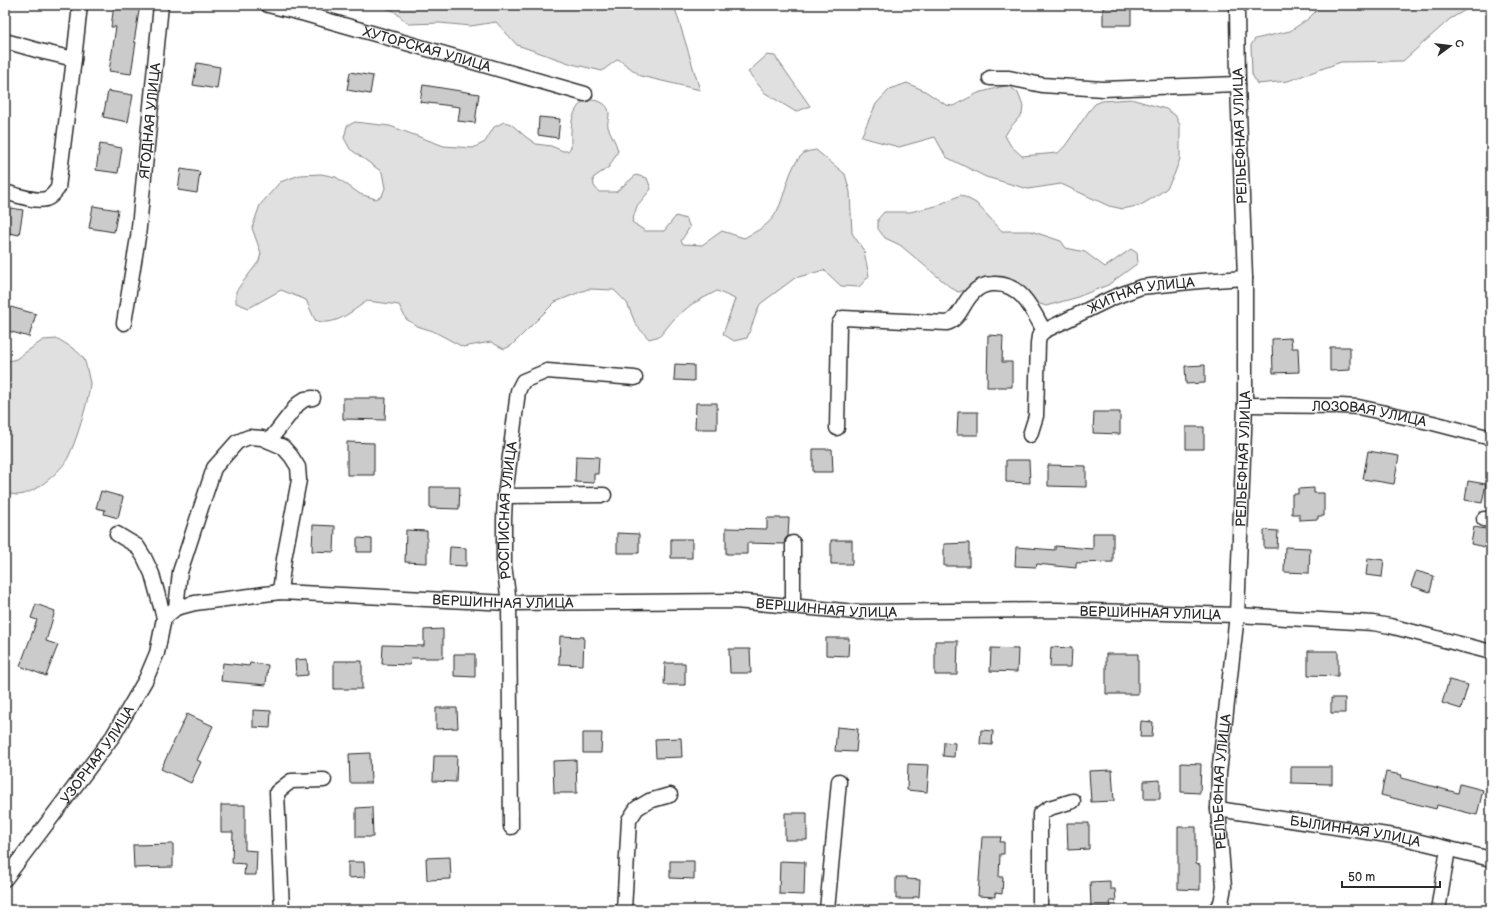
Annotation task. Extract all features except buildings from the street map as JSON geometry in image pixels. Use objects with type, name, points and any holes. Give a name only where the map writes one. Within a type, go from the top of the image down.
[{"type":"street","points":[[5,192],[30,199],[46,199],[53,195],[58,188],[80,5]]},
{"type":"street","name":"ЯГОДНАЯ УЛИЦА","points":[[124,323],[138,237],[161,5]]},
{"type":"street","name":"ХУТОРСКАЯ УЛИЦА","points":[[268,5],[312,16],[585,94]]},
{"type":"street","name":"РЕЛЬЕФНАЯ УЛИЦА","points":[[1215,910],[1221,903],[1224,887],[1218,809],[1219,773],[1237,616],[1245,405],[1245,278],[1238,84],[1237,5]]},
{"type":"street","points":[[5,41],[74,59]]},
{"type":"street","points":[[990,78],[1009,78],[1042,85],[1104,89],[1238,84]]},
{"type":"street","name":"ЖИТНАЯ УЛИЦА","points":[[1044,331],[1112,298],[1141,287],[1245,278]]},
{"type":"street","points":[[837,428],[839,324],[842,318],[947,324],[956,318],[966,301],[978,288],[987,284],[997,284],[1008,286],[1018,291],[1032,308],[1044,331],[1039,336],[1038,342],[1036,416],[1030,434]]},
{"type":"street","name":"РОСПИСНАЯ УЛИЦА","points":[[511,827],[509,603],[504,565],[505,496],[518,391],[523,381],[547,371],[635,378]]},
{"type":"street","points":[[269,441],[298,404],[305,399],[313,398]]},
{"type":"street","name":"ЛОЗОВАЯ УЛИЦА","points":[[1245,405],[1341,406],[1358,408],[1433,423],[1491,438]]},
{"type":"street","points":[[176,608],[180,572],[214,468],[237,442],[249,437],[262,438],[283,447],[298,467],[299,480],[284,559],[280,592]]},
{"type":"street","points":[[505,496],[604,495]]},
{"type":"street","points":[[117,534],[137,546],[144,558],[152,574],[164,618]]},
{"type":"street","points":[[793,543],[793,606]]},
{"type":"street","name":"ВЕРШИННАЯ УЛИЦА","points":[[164,618],[176,608],[203,602],[280,592],[509,603],[735,601],[856,612],[1056,610],[1237,616],[1373,623],[1491,652]]},
{"type":"street","name":"УЗОРНАЯ УЛИЦА","points":[[5,878],[113,736],[146,679],[157,653],[164,618]]},
{"type":"street","points":[[282,910],[277,792],[291,781],[324,780]]},
{"type":"street","points":[[827,910],[839,781]]},
{"type":"street","points":[[624,910],[629,820],[637,808],[649,801],[670,794]]},
{"type":"street","points":[[1040,910],[1040,814],[1049,808],[1073,801]]},
{"type":"street","name":"БЫЛИННАЯ УЛИЦА","points":[[1218,809],[1400,837],[1491,859]]},
{"type":"street","points":[[1438,910],[1448,849]]},
{"type":"shaded area","points":[[377,5],[674,5],[700,90],[641,76],[618,59],[602,71],[572,64],[517,45],[496,22],[471,26],[440,23],[408,24],[394,11]]},
{"type":"shaded area","points":[[1322,5],[1474,5],[1450,19],[1403,61],[1341,62],[1288,81],[1257,84],[1252,74],[1251,45],[1255,39],[1290,31],[1308,19]]},
{"type":"shaded area","points":[[767,55],[775,56],[810,106],[796,112],[765,93],[748,72]]},
{"type":"shaded area","points":[[907,83],[925,91],[946,105],[953,106],[978,93],[1008,85],[1018,93],[1023,106],[1022,114],[1005,136],[1011,146],[1022,156],[1058,153],[1065,146],[1095,104],[1102,101],[1131,99],[1166,109],[1175,115],[1180,125],[1180,159],[1167,188],[1141,205],[1123,209],[1109,206],[1061,184],[1028,189],[986,177],[946,157],[935,137],[899,147],[861,137],[876,104],[890,89]]},
{"type":"shaded area","points":[[585,100],[601,102],[607,107],[609,114],[608,127],[618,151],[609,167],[593,178],[594,186],[599,192],[616,192],[636,175],[647,178],[651,189],[637,206],[632,222],[645,231],[664,231],[676,216],[686,219],[690,227],[681,241],[683,244],[702,245],[722,231],[744,238],[763,227],[771,220],[780,204],[794,165],[804,153],[816,150],[845,174],[850,192],[852,233],[864,251],[869,276],[859,287],[841,286],[824,270],[795,278],[760,304],[747,338],[734,341],[723,334],[735,299],[717,291],[692,304],[674,319],[660,336],[649,339],[636,325],[627,303],[614,290],[588,289],[555,302],[511,346],[504,349],[491,342],[463,347],[433,331],[417,326],[406,319],[399,305],[367,301],[349,314],[336,320],[322,322],[315,320],[306,300],[281,290],[249,308],[236,303],[236,291],[259,261],[261,253],[252,228],[260,205],[280,182],[300,175],[321,174],[336,177],[360,194],[376,199],[382,196],[385,188],[382,172],[350,149],[344,138],[347,126],[355,122],[390,126],[444,146],[473,148],[485,142],[494,127],[504,122],[511,124],[536,144],[551,146],[563,151],[568,151],[571,147],[571,128],[574,115],[580,104]]},
{"type":"shaded area","points":[[961,195],[976,203],[1002,231],[1031,231],[1061,241],[1066,248],[1085,252],[1105,267],[1131,249],[1137,253],[1138,263],[1108,285],[1075,298],[1046,306],[975,282],[966,290],[958,292],[900,245],[885,238],[878,229],[878,219],[884,212],[910,212],[936,206]]},
{"type":"shaded area","points":[[58,339],[82,356],[87,367],[90,383],[87,400],[76,438],[64,464],[43,484],[23,494],[16,495],[5,492],[5,362],[16,359],[43,340]]}]
